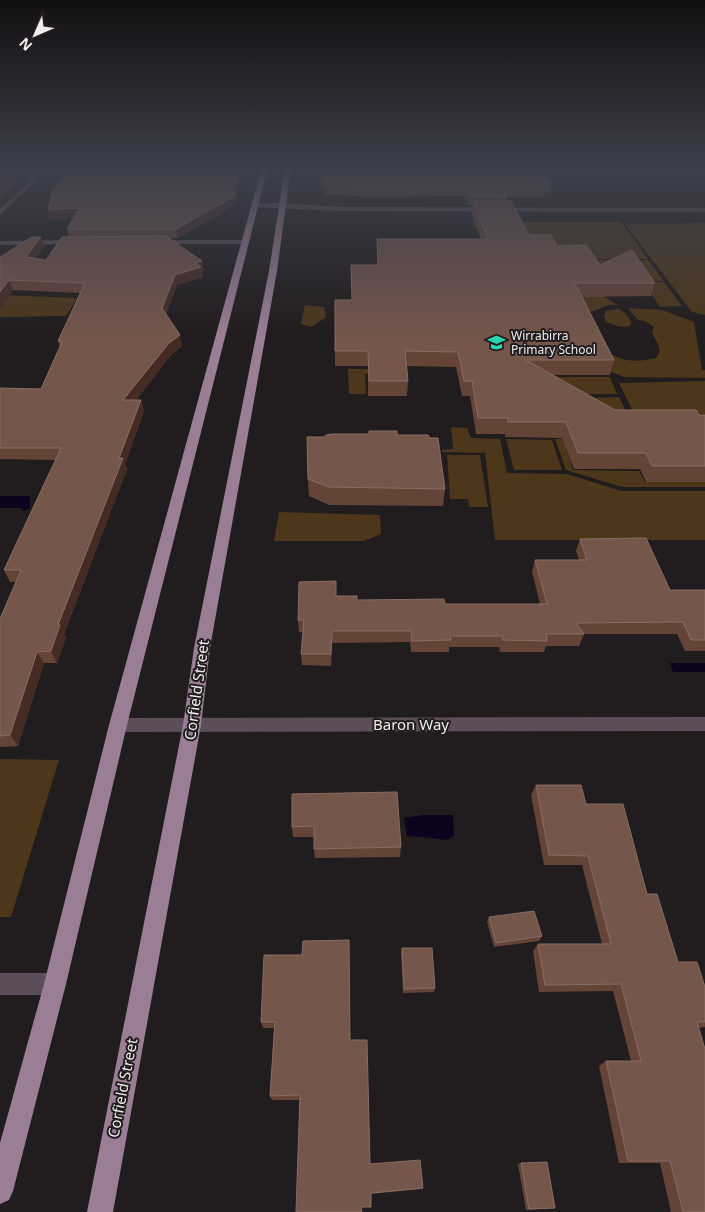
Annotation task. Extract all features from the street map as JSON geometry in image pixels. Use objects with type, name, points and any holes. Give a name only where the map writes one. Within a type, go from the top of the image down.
[{"type":"main road","points":[[0,1191],[55,984],[118,725],[245,242],[252,224]]},
{"type":"main road","name":"Corfield Street","points":[[100,1212],[192,725],[202,648],[278,224]]},
{"type":"street","points":[[0,242],[90,242]]},
{"type":"street","points":[[150,242],[245,242]]},
{"type":"street","name":"Baron Way","points":[[118,725],[705,724]]},
{"type":"street","points":[[0,984],[55,984]]},
{"type":"shaded area","points":[[472,224],[622,224],[648,259],[595,259],[530,246],[520,228],[476,228]]},
{"type":"shaded area","points":[[625,224],[705,224],[705,315],[692,312]]},
{"type":"shaded area","points":[[597,260],[648,260],[664,281],[609,281]]},
{"type":"shaded area","points":[[644,282],[664,282],[682,306],[660,307]]},
{"type":"shaded area","points":[[557,287],[601,295],[618,305],[609,305],[585,314]]},
{"type":"shaded area","points":[[0,295],[77,298],[66,316],[0,317]]},
{"type":"shaded area","points":[[305,305],[324,307],[326,317],[311,327],[301,324]]},
{"type":"shaded area","points":[[628,308],[662,310],[694,322],[702,370],[705,370],[705,378],[624,377],[612,372],[602,351],[606,350],[618,357],[636,361],[656,358],[659,352],[659,346],[652,333],[654,327],[645,321],[638,320]]},
{"type":"shaded area","points":[[618,309],[624,312],[631,321],[630,326],[621,327],[606,322],[604,316],[606,311]]},
{"type":"shaded area","points":[[348,369],[380,369],[380,373],[365,374],[366,394],[349,394]]},
{"type":"shaded area","points":[[547,377],[610,377],[617,394],[560,394]]},
{"type":"shaded area","points":[[705,381],[705,427],[636,418],[619,383]]},
{"type":"shaded area","points":[[619,397],[629,418],[582,398]]},
{"type":"shaded area","points":[[451,427],[467,428],[471,438],[500,439],[507,473],[567,474],[621,491],[705,491],[705,540],[495,540],[485,453],[442,452],[442,450],[453,449]]},
{"type":"shaded area","points":[[506,439],[552,440],[562,470],[514,470]]},
{"type":"shaded area","points":[[555,439],[587,439],[591,447],[566,448],[573,470],[639,471],[645,482],[705,482],[705,487],[622,487],[566,470]]},
{"type":"shaded area","points":[[447,455],[480,455],[488,507],[469,507],[468,499],[450,499]]},
{"type":"shaded area","points":[[0,496],[30,496],[29,509],[22,511],[21,508],[0,508]]},
{"type":"shaded area","points":[[279,512],[380,515],[381,534],[364,541],[274,541]]},
{"type":"shaded area","points":[[670,663],[705,663],[705,672],[673,672]]},
{"type":"shaded area","points":[[0,759],[59,760],[11,917],[0,917]]},
{"type":"shaded area","points":[[423,815],[453,815],[454,836],[447,840],[407,837],[404,818]]},
{"type":"building","points":[[70,224],[186,224],[176,229],[67,229]]},
{"type":"building","points":[[482,224],[523,224],[529,235],[551,235],[557,246],[586,245],[600,265],[632,250],[655,283],[575,283],[614,360],[526,360],[615,410],[696,410],[700,416],[705,415],[705,466],[652,466],[646,453],[578,453],[566,422],[508,422],[508,418],[478,418],[472,381],[464,381],[458,352],[405,351],[408,381],[369,381],[368,351],[335,351],[335,300],[352,300],[351,265],[378,265],[377,239],[488,239]]},
{"type":"building","points":[[166,236],[202,261],[196,263],[201,267],[175,275],[162,308],[180,335],[169,343],[123,400],[141,400],[119,458],[123,458],[58,625],[60,625],[51,651],[37,652],[10,735],[0,736],[0,619],[21,570],[4,570],[61,448],[0,448],[0,388],[41,389],[62,342],[58,341],[85,283],[9,280],[0,292],[0,257],[32,237],[41,237],[26,257],[46,260],[62,237]]},
{"type":"building","points":[[369,431],[397,431],[397,435],[428,435],[430,438],[438,438],[445,489],[329,487],[308,479],[307,437],[325,437],[326,435],[333,434],[369,434]]},
{"type":"building","points":[[646,538],[670,590],[705,590],[705,640],[691,640],[683,622],[576,623],[584,634],[546,634],[547,641],[503,640],[502,636],[450,636],[451,640],[412,641],[411,631],[332,631],[331,654],[301,654],[304,620],[298,620],[299,582],[336,581],[336,596],[357,596],[357,600],[444,599],[445,604],[547,604],[535,560],[587,560],[580,539]]},
{"type":"building","points":[[536,785],[581,785],[586,804],[623,804],[647,894],[657,894],[678,962],[697,962],[705,987],[705,1022],[697,1022],[705,1049],[705,1212],[683,1212],[670,1161],[628,1161],[606,1061],[641,1061],[621,984],[545,985],[538,944],[611,944],[588,856],[549,855]]},
{"type":"building","points":[[397,792],[401,847],[314,849],[314,826],[292,827],[292,794]]},
{"type":"building","points":[[534,911],[542,936],[496,943],[489,917]]},
{"type":"building","points":[[349,940],[350,1040],[367,1040],[370,1164],[420,1160],[423,1188],[371,1193],[371,1207],[361,1207],[362,1212],[296,1212],[300,1095],[270,1096],[275,1022],[261,1022],[264,955],[302,955],[303,941]]},
{"type":"building","points":[[402,948],[432,948],[435,988],[404,989]]},
{"type":"building","points":[[547,1162],[555,1208],[529,1209],[521,1163]]},
{"type":"place","name":"Wirrabirra Primary School","points":[[497,343]]}]
